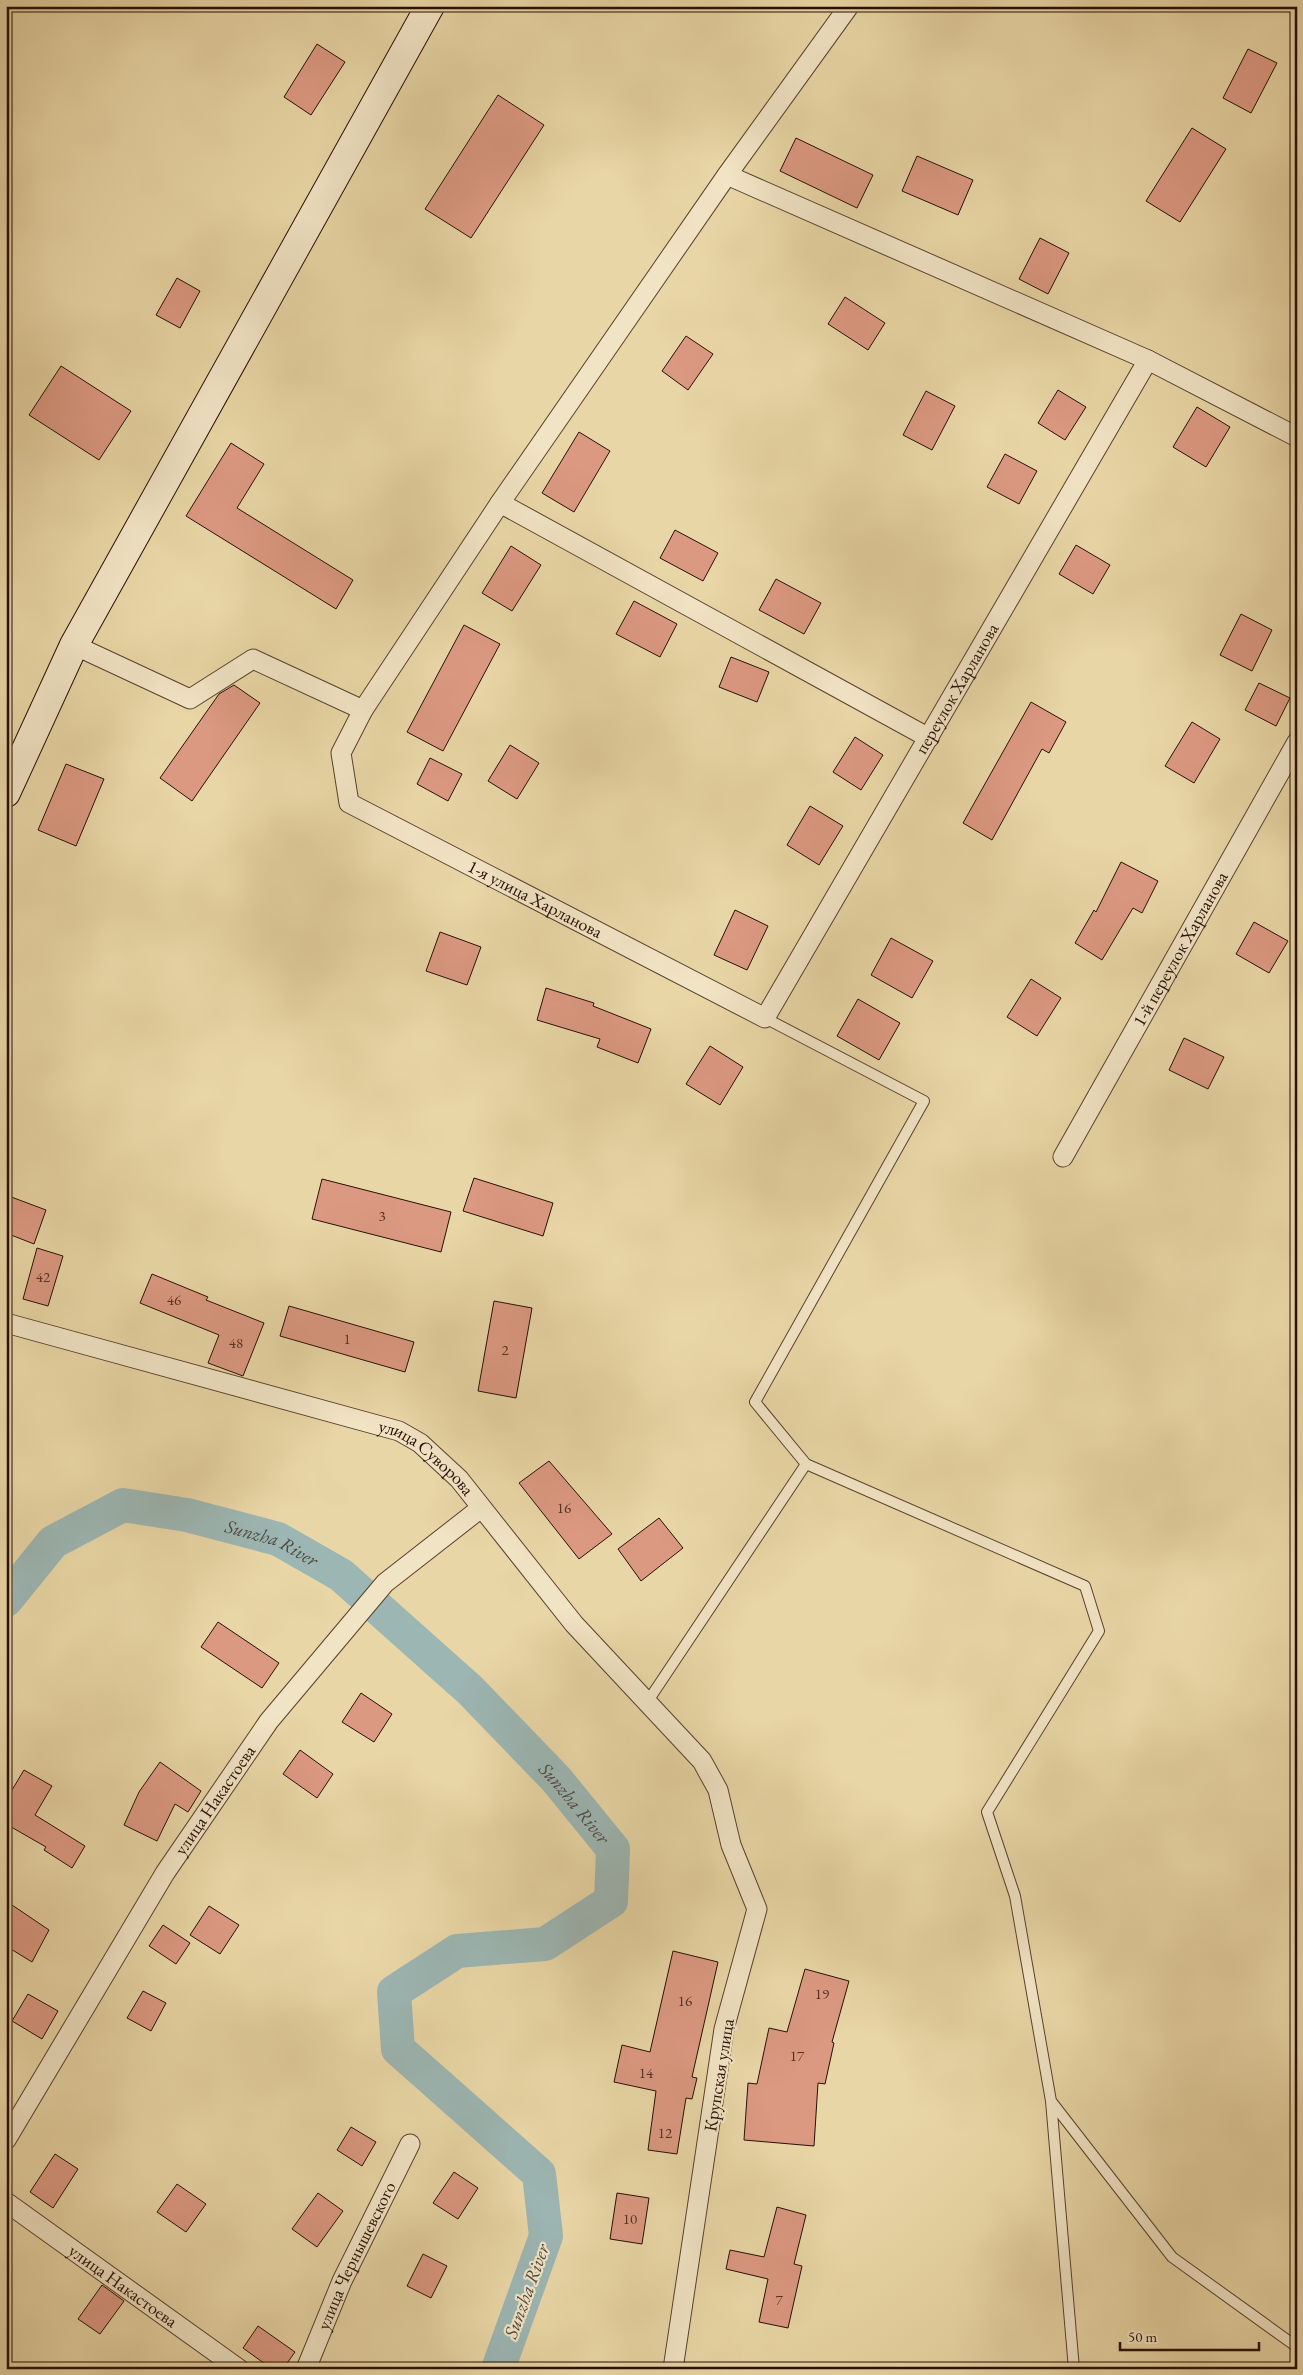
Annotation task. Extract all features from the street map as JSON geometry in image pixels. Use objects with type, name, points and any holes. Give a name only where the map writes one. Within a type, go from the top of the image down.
[{"type":"street","points":[[6,792],[74,645],[430,6]]},
{"type":"street","points":[[74,645],[190,699],[253,659],[363,710],[500,503],[727,175],[849,6]]},
{"type":"street","points":[[727,175],[1148,360],[1297,437]]},
{"type":"street","name":"переулок Харланова","points":[[765,1018],[1148,360]]},
{"type":"street","points":[[500,503],[929,738]]},
{"type":"street","name":"1-я улица Харланова","points":[[363,710],[341,752],[349,803],[765,1018]]},
{"type":"street","name":"1-й переулок Харланова","points":[[1063,1157],[1297,742]]},
{"type":"street","name":"улица Суворова","points":[[6,1323],[399,1431],[420,1443],[459,1479],[574,1624],[648,1701],[702,1761],[718,1790]]},
{"type":"street","name":"улица Накастоева","points":[[6,2140],[165,1872],[269,1721],[385,1584],[481,1508]]},
{"type":"street","name":"Крупская улица","points":[[673,2369],[724,2029],[757,1909],[731,1845],[718,1790]]},
{"type":"street","name":"улица Чернышевского","points":[[306,2369],[342,2281],[410,2144]]},
{"type":"street","name":"улица Накастоева","points":[[6,2202],[239,2369]]},
{"type":"lane","points":[[765,1018],[924,1101],[755,1402],[806,1464],[1085,1586],[1099,1632],[986,1812],[1015,1896],[1051,2101],[1074,2369]]},
{"type":"lane","points":[[648,1701],[806,1464]]},
{"type":"lane","points":[[1051,2101],[1172,2257],[1297,2347]]},
{"type":"building","points":[[317,44],[345,62],[311,115],[284,97]]},
{"type":"building","points":[[1248,49],[1277,63],[1251,113],[1223,98]]},
{"type":"building","points":[[498,95],[544,125],[471,238],[425,209]]},
{"type":"building","points":[[1192,128],[1226,149],[1180,222],[1146,201]]},
{"type":"building","points":[[796,138],[873,175],[857,208],[780,171]]},
{"type":"building","points":[[917,156],[973,180],[958,215],[902,191]]},
{"type":"building","points":[[1040,238],[1069,253],[1048,294],[1019,279]]},
{"type":"building","points":[[177,278],[200,291],[180,328],[156,315]]},
{"type":"building","points":[[845,297],[885,323],[868,350],[828,324]]},
{"type":"building","points":[[686,336],[713,354],[688,390],[662,371]]},
{"type":"building","points":[[61,366],[131,411],[99,460],[29,415]]},
{"type":"building","points":[[1058,390],[1086,407],[1065,440],[1038,423]]},
{"type":"building","points":[[926,391],[955,406],[932,450],[903,435]]},
{"type":"building","points":[[1197,407],[1230,427],[1206,467],[1173,447]]},
{"type":"building","points":[[579,432],[610,451],[574,512],[542,493]]},
{"type":"building","points":[[231,443],[264,464],[237,508],[353,580],[336,609],[186,516]]},
{"type":"building","points":[[1005,454],[1037,471],[1019,504],[987,487]]},
{"type":"building","points":[[675,530],[718,553],[703,581],[660,558]]},
{"type":"building","points":[[1076,545],[1110,565],[1093,594],[1059,574]]},
{"type":"building","points":[[511,546],[541,565],[512,611],[482,593]]},
{"type":"building","points":[[776,579],[821,603],[804,634],[759,610]]},
{"type":"building","points":[[634,601],[677,624],[660,657],[616,634]]},
{"type":"building","points":[[1241,614],[1272,630],[1252,671],[1220,655]]},
{"type":"building","points":[[464,625],[500,644],[443,751],[407,732]]},
{"type":"building","points":[[731,657],[769,672],[757,702],[719,687]]},
{"type":"building","points":[[1259,683],[1290,698],[1276,726],[1245,710]]},
{"type":"building","points":[[234,685],[260,703],[192,801],[160,778],[219,694]]},
{"type":"building","points":[[1031,702],[1066,722],[1049,753],[1042,749],[992,840],[963,823]]},
{"type":"building","points":[[1192,722],[1220,739],[1194,783],[1165,766]]},
{"type":"building","points":[[855,737],[883,755],[861,790],[833,772]]},
{"type":"building","points":[[510,745],[539,763],[517,799],[488,781]]},
{"type":"building","points":[[430,758],[462,774],[448,801],[417,784]]},
{"type":"building","points":[[66,764],[104,779],[76,846],[38,830]]},
{"type":"building","points":[[810,806],[843,826],[819,865],[787,845]]},
{"type":"building","points":[[1121,862],[1158,881],[1142,913],[1133,908],[1102,960],[1075,943],[1094,910],[1096,912]]},
{"type":"building","points":[[735,910],[768,926],[747,970],[714,955]]},
{"type":"building","points":[[1254,922],[1288,941],[1269,973],[1236,954]]},
{"type":"building","points":[[440,932],[481,947],[467,985],[426,971]]},
{"type":"building","points":[[891,938],[933,961],[912,998],[871,975]]},
{"type":"building","points":[[1031,979],[1061,998],[1037,1036],[1007,1017]]},
{"type":"building","points":[[546,988],[594,1003],[593,1006],[651,1029],[638,1063],[597,1047],[600,1039],[537,1020]]},
{"type":"building","points":[[858,999],[900,1023],[879,1060],[837,1036]]},
{"type":"building","points":[[1184,1038],[1224,1057],[1208,1089],[1169,1070]]},
{"type":"building","points":[[710,1046],[743,1067],[720,1105],[686,1084]]},
{"type":"building","points":[[474,1178],[553,1203],[543,1236],[463,1211]]},
{"type":"building","points":[[322,1179],[451,1212],[441,1252],[312,1219]]},
{"type":"building","points":[[6,1195],[46,1210],[34,1244],[6,1233]]},
{"type":"building","points":[[37,1248],[63,1256],[48,1306],[23,1299]]},
{"type":"building","points":[[152,1274],[208,1297],[206,1300],[264,1323],[243,1376],[208,1363],[219,1335],[140,1303]]},
{"type":"building","points":[[494,1301],[532,1308],[516,1398],[478,1391]]},
{"type":"building","points":[[289,1306],[414,1342],[405,1372],[280,1336]]},
{"type":"building","points":[[549,1461],[612,1534],[579,1559],[519,1483]]},
{"type":"building","points":[[659,1518],[683,1548],[641,1581],[618,1549]]},
{"type":"building","points":[[218,1622],[279,1663],[262,1688],[201,1647]]},
{"type":"building","points":[[361,1693],[392,1714],[374,1742],[342,1722]]},
{"type":"building","points":[[300,1750],[333,1774],[317,1798],[283,1774]]},
{"type":"building","points":[[160,1762],[201,1791],[188,1812],[175,1804],[157,1841],[124,1825],[139,1792]]},
{"type":"building","points":[[24,1770],[52,1786],[35,1815],[85,1846],[72,1868],[44,1850],[46,1847],[6,1824],[6,1800]]},
{"type":"building","points":[[12,1905],[49,1930],[32,1962],[6,1946],[6,1914]]},
{"type":"building","points":[[209,1906],[239,1925],[220,1954],[190,1935]]},
{"type":"building","points":[[163,1925],[190,1943],[176,1964],[149,1946]]},
{"type":"building","points":[[673,1951],[718,1962],[692,2077],[697,2078],[692,2099],[686,2098],[677,2154],[648,2150],[656,2091],[614,2082],[622,2045],[650,2052]]},
{"type":"building","points":[[805,1969],[849,1981],[832,2042],[834,2043],[825,2084],[818,2083],[814,2146],[744,2140],[748,2083],[757,2084],[769,2028],[787,2032]]},
{"type":"building","points":[[143,1991],[166,2003],[151,2031],[127,2018]]},
{"type":"building","points":[[28,1994],[58,2011],[42,2039],[12,2021]]},
{"type":"building","points":[[351,2127],[376,2142],[362,2166],[337,2150]]},
{"type":"building","points":[[55,2154],[78,2169],[53,2208],[30,2192]]},
{"type":"building","points":[[454,2172],[478,2188],[458,2219],[433,2203]]},
{"type":"building","points":[[177,2184],[206,2204],[186,2232],[157,2212]]},
{"type":"building","points":[[318,2193],[343,2211],[317,2247],[292,2229]]},
{"type":"building","points":[[617,2193],[649,2198],[642,2244],[610,2239]]},
{"type":"building","points":[[777,2207],[806,2215],[794,2264],[802,2266],[788,2328],[759,2322],[768,2279],[726,2269],[730,2250],[764,2257]]},
{"type":"building","points":[[423,2254],[447,2266],[431,2298],[407,2286]]},
{"type":"building","points":[[102,2285],[124,2301],[100,2334],[78,2319]]},
{"type":"building","points":[[258,2326],[295,2352],[283,2369],[272,2369],[243,2348]]},
{"type":"waterway","name":"Sunzha River","points":[[6,1600],[53,1542],[123,1505],[187,1515],[278,1539],[341,1575],[470,1690],[556,1779],[613,1849],[611,1901],[545,1944],[457,1951],[394,1992],[398,2049],[539,2174],[546,2236],[498,2369]]}]
